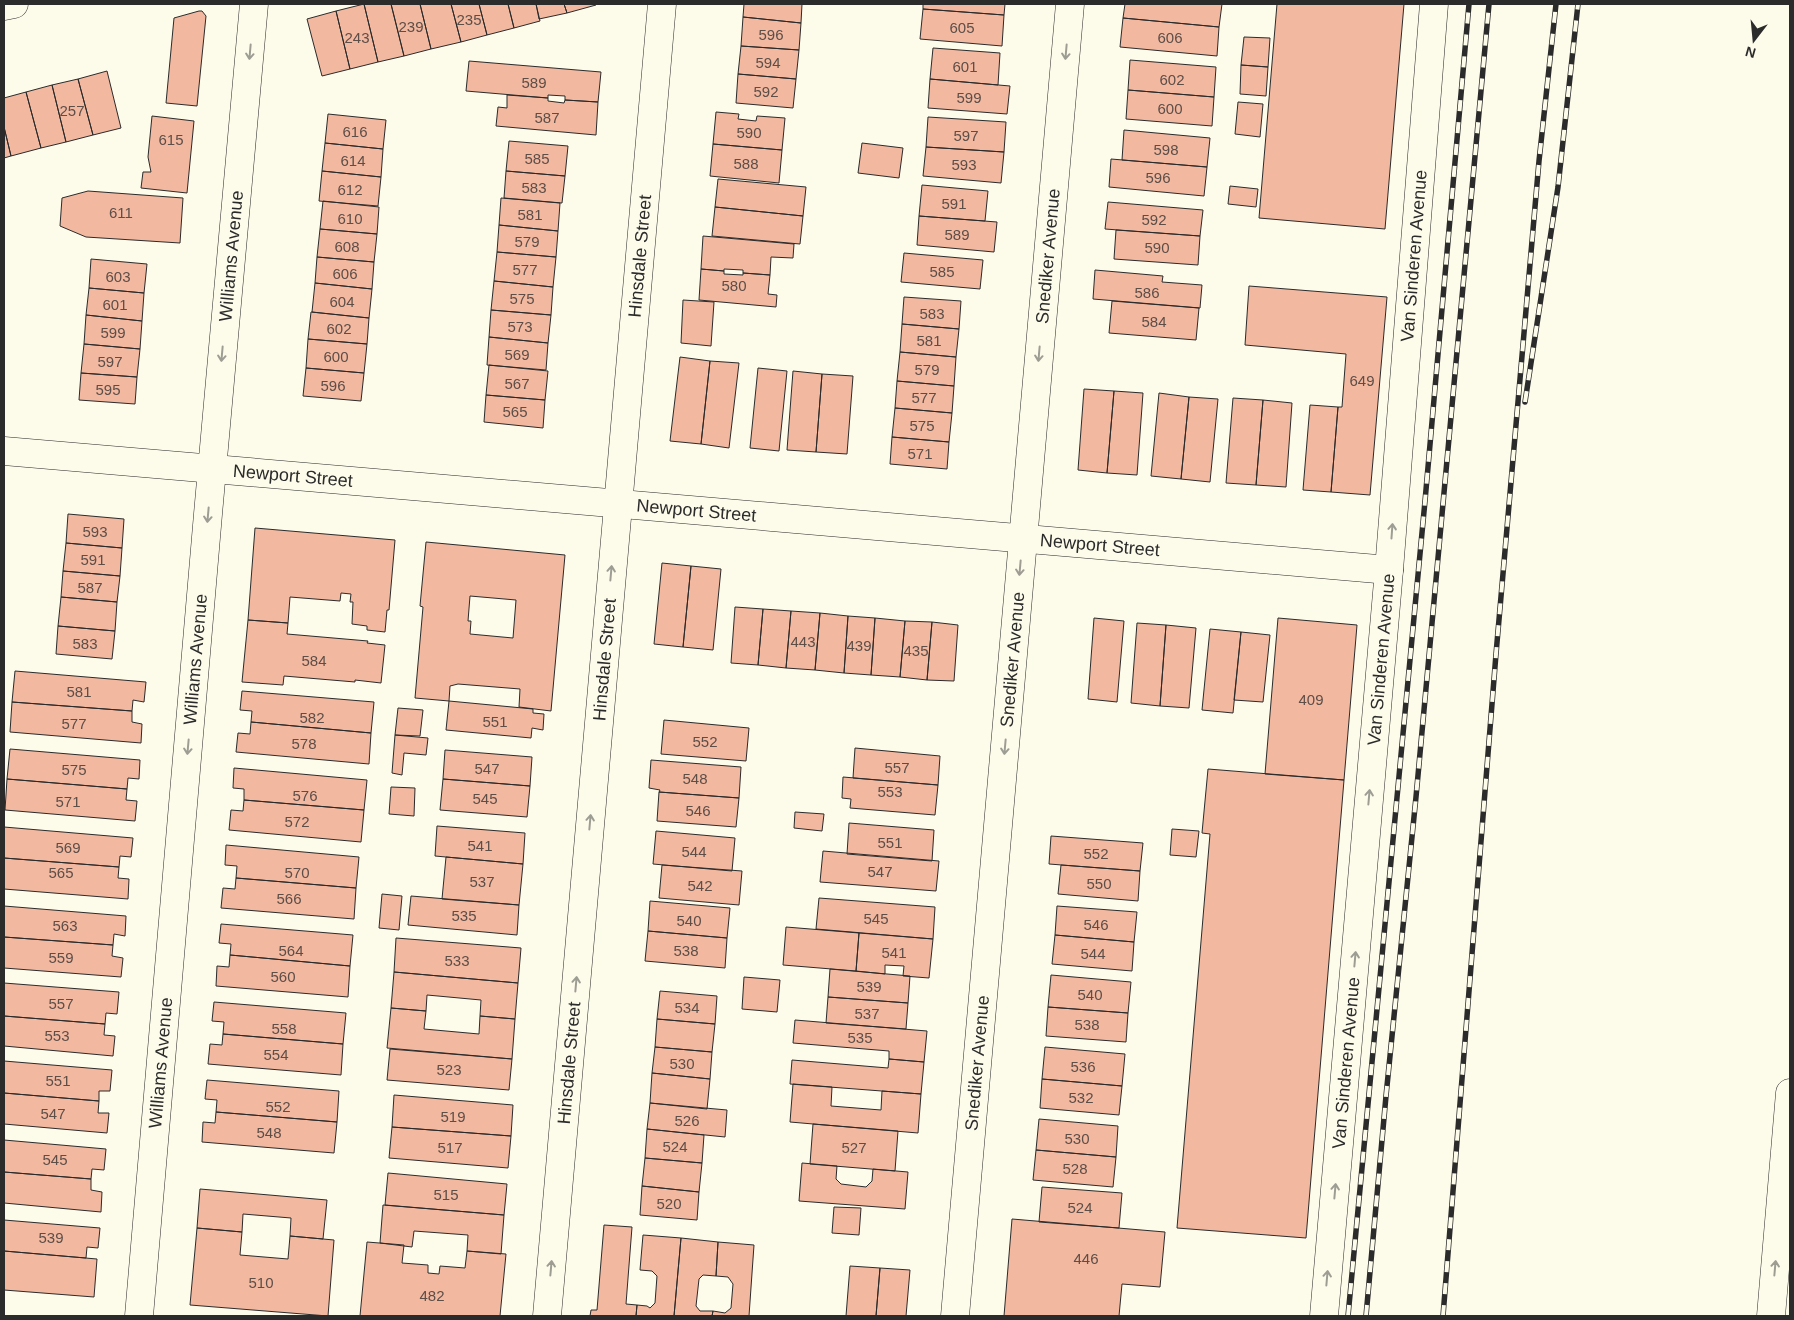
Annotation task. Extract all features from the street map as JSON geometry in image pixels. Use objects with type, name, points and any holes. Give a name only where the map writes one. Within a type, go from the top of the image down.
[{"type":"street","points":[[4,6],[14,4]]},
{"type":"street","name":"Williams Avenue","points":[[139,1316],[254,4]]},
{"type":"street","name":"Hinsdale Street","points":[[547,1316],[662,4]]},
{"type":"street","name":"Snediker Avenue","points":[[954,1316],[1070,4]]},
{"type":"street","name":"Van Sinderen Avenue","points":[[1324,1316],[1389,570],[1434,4]]},
{"type":"street","name":"Newport Street","points":[[4,451],[1389,570]]},
{"type":"street","points":[[1771,1316],[1790,1093]]},
{"type":"building","points":[[364,4],[391,4],[404,56],[378,62]]},
{"type":"building","points":[[364,4],[378,62],[350,69],[336,11]]},
{"type":"building","points":[[391,4],[420,4],[431,49],[404,56]]},
{"type":"building","points":[[420,4],[451,4],[461,42],[431,49]]},
{"type":"building","points":[[451,4],[479,4],[487,35],[461,42]]},
{"type":"building","points":[[479,4],[508,4],[514,28],[487,35]]},
{"type":"building","points":[[508,4],[536,4],[540,21],[514,28]]},
{"type":"building","points":[[536,4],[564,4],[567,13],[539,19]]},
{"type":"building","points":[[564,4],[595,4],[596,5],[567,13]]},
{"type":"building","points":[[744,4],[802,4],[801,23],[743,17]]},
{"type":"building","points":[[923,4],[1005,4],[1004,15],[923,9]]},
{"type":"building","points":[[1125,4],[1222,4],[1219,27],[1123,18]]},
{"type":"building","points":[[1277,4],[1404,4],[1385,229],[1259,218]]},
{"type":"building","points":[[923,9],[1004,15],[1002,46],[920,39]]},
{"type":"building","points":[[202,11],[206,16],[197,106],[166,103],[174,18]]},
{"type":"building","points":[[336,11],[350,69],[322,76],[307,19]]},
{"type":"building","points":[[743,17],[801,23],[799,50],[741,46]]},
{"type":"building","points":[[1123,18],[1219,27],[1217,56],[1120,47]]},
{"type":"building","points":[[1244,37],[1270,38],[1268,67],[1241,65]]},
{"type":"building","points":[[741,46],[799,50],[796,79],[738,74]]},
{"type":"building","points":[[933,48],[1000,53],[998,85],[930,79]]},
{"type":"building","points":[[1130,60],[1216,67],[1214,97],[1128,90]]},
{"type":"building","points":[[469,61],[601,72],[598,102],[565,100],[565,96],[548,95],[548,98],[466,91]]},
{"type":"building","points":[[1241,65],[1268,67],[1266,96],[1240,94]]},
{"type":"building","points":[[107,71],[121,128],[93,135],[78,79]]},
{"type":"building","points":[[738,74],[796,79],[793,108],[736,103]]},
{"type":"building","points":[[78,79],[93,135],[66,142],[52,85]]},
{"type":"building","points":[[930,79],[1010,86],[1007,114],[928,108]]},
{"type":"building","points":[[52,85],[66,142],[41,148],[26,92]]},
{"type":"building","points":[[1128,90],[1214,97],[1212,126],[1126,119]]},
{"type":"building","points":[[26,92],[41,148],[11,156],[4,127],[4,98]]},
{"type":"building","points":[[507,95],[548,98],[548,101],[564,103],[565,100],[598,102],[596,135],[496,126],[498,107],[507,108]]},
{"type":"building","points":[[1238,102],[1263,104],[1260,137],[1235,134]]},
{"type":"building","points":[[716,112],[739,114],[738,119],[756,121],[757,116],[785,118],[782,150],[713,144]]},
{"type":"building","points":[[328,114],[386,120],[383,149],[325,143]]},
{"type":"building","points":[[152,116],[194,121],[187,193],[141,188],[143,172],[151,172],[148,157]]},
{"type":"building","points":[[928,117],[1006,122],[1004,152],[926,147]]},
{"type":"building","points":[[4,127],[11,156],[4,158]]},
{"type":"building","points":[[1124,130],[1210,138],[1207,167],[1122,160]]},
{"type":"building","points":[[509,141],[568,146],[565,176],[506,171]]},
{"type":"building","points":[[325,143],[383,149],[381,177],[322,171]]},
{"type":"building","points":[[862,143],[903,148],[899,178],[858,173]]},
{"type":"building","points":[[713,144],[782,150],[779,183],[710,176]]},
{"type":"building","points":[[926,147],[1004,152],[1001,183],[923,176]]},
{"type":"building","points":[[1111,159],[1207,167],[1204,196],[1109,187]]},
{"type":"building","points":[[322,171],[381,177],[378,206],[319,201]]},
{"type":"building","points":[[506,171],[565,176],[562,203],[504,198]]},
{"type":"building","points":[[718,179],[806,187],[803,216],[715,207]]},
{"type":"building","points":[[922,185],[988,191],[985,221],[919,216]]},
{"type":"building","points":[[1230,186],[1258,189],[1256,207],[1228,204]]},
{"type":"building","points":[[88,191],[183,198],[180,243],[86,237],[60,226],[62,198]]},
{"type":"building","points":[[501,198],[560,203],[558,231],[499,225]]},
{"type":"building","points":[[323,201],[379,207],[377,234],[320,229]]},
{"type":"building","points":[[1108,202],[1203,210],[1200,236],[1105,229]]},
{"type":"building","points":[[715,207],[803,216],[800,244],[712,236]]},
{"type":"building","points":[[919,216],[997,222],[994,252],[917,245]]},
{"type":"building","points":[[499,225],[558,231],[556,257],[497,252]]},
{"type":"building","points":[[320,229],[377,234],[374,262],[317,257]]},
{"type":"building","points":[[1116,230],[1200,236],[1198,265],[1114,259]]},
{"type":"building","points":[[703,236],[794,244],[793,258],[771,257],[770,275],[743,273],[743,270],[701,269]]},
{"type":"building","points":[[497,252],[556,257],[553,287],[494,281]]},
{"type":"building","points":[[904,253],[983,260],[980,289],[901,282]]},
{"type":"building","points":[[317,257],[374,262],[372,289],[315,283]]},
{"type":"building","points":[[91,259],[147,264],[144,293],[89,288]]},
{"type":"building","points":[[701,269],[724,271],[724,274],[770,275],[768,294],[777,295],[776,307],[699,300]]},
{"type":"building","points":[[1095,270],[1163,276],[1162,282],[1202,285],[1200,308],[1093,299]]},
{"type":"building","points":[[494,281],[553,287],[551,315],[491,310]]},
{"type":"building","points":[[315,283],[372,289],[369,318],[312,312]]},
{"type":"building","points":[[1249,286],[1387,297],[1370,495],[1331,492],[1338,407],[1342,407],[1346,354],[1245,345]]},
{"type":"building","points":[[89,288],[144,293],[142,321],[86,315]]},
{"type":"building","points":[[904,297],[961,301],[959,329],[902,324]]},
{"type":"building","points":[[683,300],[714,302],[711,346],[681,343]]},
{"type":"building","points":[[1112,301],[1199,308],[1196,340],[1109,333]]},
{"type":"building","points":[[491,310],[551,315],[548,343],[489,337]]},
{"type":"building","points":[[311,312],[369,318],[367,344],[308,339]]},
{"type":"building","points":[[86,315],[142,321],[140,349],[84,344]]},
{"type":"building","points":[[902,324],[959,329],[956,357],[900,352]]},
{"type":"building","points":[[489,337],[548,343],[546,370],[487,365]]},
{"type":"building","points":[[308,339],[367,344],[364,373],[306,368]]},
{"type":"building","points":[[84,344],[140,349],[137,377],[81,373]]},
{"type":"building","points":[[900,352],[956,357],[954,386],[897,381]]},
{"type":"building","points":[[680,357],[710,361],[701,444],[670,441]]},
{"type":"building","points":[[710,361],[739,363],[729,448],[701,444]]},
{"type":"building","points":[[489,365],[548,371],[545,400],[486,395]]},
{"type":"building","points":[[306,368],[364,373],[361,401],[303,396]]},
{"type":"building","points":[[758,368],[787,371],[779,451],[750,448]]},
{"type":"building","points":[[793,371],[822,374],[816,452],[787,450]]},
{"type":"building","points":[[81,373],[137,377],[135,404],[79,400]]},
{"type":"building","points":[[822,374],[853,376],[847,454],[816,452]]},
{"type":"building","points":[[897,381],[954,386],[952,413],[895,408]]},
{"type":"building","points":[[1084,389],[1114,391],[1107,473],[1078,470]]},
{"type":"building","points":[[1114,391],[1143,393],[1137,475],[1107,473]]},
{"type":"building","points":[[1159,393],[1189,397],[1181,479],[1151,476]]},
{"type":"building","points":[[486,395],[545,400],[543,428],[484,422]]},
{"type":"building","points":[[1189,397],[1218,399],[1210,482],[1181,479]]},
{"type":"building","points":[[1233,398],[1263,400],[1256,485],[1226,483]]},
{"type":"building","points":[[1263,400],[1292,403],[1286,487],[1256,485]]},
{"type":"building","points":[[1310,405],[1338,407],[1331,492],[1303,490]]},
{"type":"building","points":[[895,408],[952,413],[949,442],[892,437]]},
{"type":"building","points":[[892,437],[949,442],[947,469],[890,464]]},
{"type":"building","points":[[68,514],[124,519],[122,548],[66,543]]},
{"type":"building","points":[[255,528],[395,540],[389,610],[387,610],[385,632],[367,630],[367,626],[352,624],[353,602],[350,602],[351,594],[341,593],[340,601],[290,597],[288,623],[248,620]]},
{"type":"building","points":[[426,542],[565,555],[551,711],[519,707],[520,689],[458,684],[450,686],[449,701],[415,698],[423,607],[420,606]],"holes":[[[470,596],[516,600],[513,638],[470,634],[471,621],[468,621]]]},
{"type":"building","points":[[66,543],[122,548],[120,576],[63,571]]},
{"type":"building","points":[[662,563],[691,566],[683,647],[654,644]]},
{"type":"building","points":[[691,566],[721,569],[713,650],[683,647]]},
{"type":"building","points":[[63,571],[120,576],[117,602],[61,597]]},
{"type":"building","points":[[61,597],[117,602],[115,631],[58,626]]},
{"type":"building","points":[[735,607],[763,609],[758,665],[731,663]]},
{"type":"building","points":[[763,609],[791,611],[786,668],[758,665]]},
{"type":"building","points":[[791,611],[820,613],[815,670],[786,668]]},
{"type":"building","points":[[820,613],[848,616],[844,673],[815,670]]},
{"type":"building","points":[[848,616],[875,618],[871,675],[844,673]]},
{"type":"building","points":[[875,618],[905,621],[900,677],[871,675]]},
{"type":"building","points":[[1094,618],[1124,621],[1117,702],[1088,699]]},
{"type":"building","points":[[1278,618],[1357,625],[1344,780],[1265,774]]},
{"type":"building","points":[[248,620],[288,623],[287,634],[368,641],[367,643],[385,645],[381,683],[284,676],[283,685],[242,682]]},
{"type":"building","points":[[905,621],[932,622],[927,680],[900,677]]},
{"type":"building","points":[[932,622],[958,625],[954,681],[927,680]]},
{"type":"building","points":[[1137,623],[1166,625],[1160,706],[1131,703]]},
{"type":"building","points":[[1166,625],[1196,628],[1189,708],[1160,706]]},
{"type":"building","points":[[58,626],[115,631],[112,659],[56,654]]},
{"type":"building","points":[[1210,629],[1241,632],[1233,713],[1202,710]]},
{"type":"building","points":[[1241,632],[1270,635],[1263,702],[1234,700]]},
{"type":"building","points":[[15,671],[146,682],[144,702],[133,700],[132,711],[12,702]]},
{"type":"building","points":[[242,691],[374,702],[371,733],[251,722],[252,711],[240,710]]},
{"type":"building","points":[[449,701],[533,709],[533,713],[544,714],[543,730],[532,728],[531,738],[446,730]]},
{"type":"building","points":[[12,702],[132,711],[132,722],[142,724],[141,743],[10,732]]},
{"type":"building","points":[[398,708],[423,710],[420,736],[395,735]]},
{"type":"building","points":[[664,720],[749,728],[746,761],[661,754]]},
{"type":"building","points":[[251,722],[371,733],[369,764],[236,752],[238,733],[250,734]]},
{"type":"building","points":[[395,735],[428,738],[426,755],[404,753],[402,775],[392,773]]},
{"type":"building","points":[[855,748],[940,756],[938,785],[853,778]]},
{"type":"building","points":[[10,749],[140,760],[139,779],[128,778],[127,789],[7,779]]},
{"type":"building","points":[[445,750],[532,757],[530,786],[443,779]]},
{"type":"building","points":[[651,760],[741,767],[739,798],[659,792],[660,790],[649,788]]},
{"type":"building","points":[[234,768],[367,780],[364,810],[244,800],[244,789],[233,788]]},
{"type":"building","points":[[1208,769],[1344,780],[1306,1238],[1177,1228],[1210,834],[1202,833]]},
{"type":"building","points":[[843,777],[938,785],[935,815],[850,808],[851,799],[842,798]]},
{"type":"building","points":[[7,779],[127,789],[126,800],[137,801],[135,821],[5,810]]},
{"type":"building","points":[[443,779],[530,786],[527,817],[440,810]]},
{"type":"building","points":[[391,787],[415,788],[414,816],[389,814]]},
{"type":"building","points":[[659,792],[739,798],[736,827],[657,821]]},
{"type":"building","points":[[244,800],[364,810],[361,842],[229,830],[231,810],[243,811]]},
{"type":"building","points":[[795,812],[824,814],[822,831],[794,828]]},
{"type":"building","points":[[849,823],[934,830],[932,861],[847,854]]},
{"type":"building","points":[[437,826],[525,833],[523,864],[435,856]]},
{"type":"building","points":[[4,827],[133,838],[131,857],[120,856],[119,867],[4,858]]},
{"type":"building","points":[[1172,829],[1199,831],[1196,857],[1170,855]]},
{"type":"building","points":[[656,831],[735,838],[732,871],[653,864]]},
{"type":"building","points":[[1051,836],[1143,843],[1140,871],[1049,864]]},
{"type":"building","points":[[226,845],[359,857],[356,888],[236,878],[237,866],[225,865]]},
{"type":"building","points":[[823,851],[939,861],[936,891],[820,882]]},
{"type":"building","points":[[446,857],[523,864],[519,905],[442,899]]},
{"type":"building","points":[[4,858],[119,867],[118,878],[129,879],[128,899],[4,889]]},
{"type":"building","points":[[662,865],[742,871],[739,905],[659,898]]},
{"type":"building","points":[[1061,865],[1140,871],[1138,901],[1058,894]]},
{"type":"building","points":[[236,878],[356,888],[354,919],[221,908],[223,888],[235,889]]},
{"type":"building","points":[[382,894],[402,896],[399,930],[379,928]]},
{"type":"building","points":[[411,896],[519,905],[517,935],[408,925]]},
{"type":"building","points":[[819,898],[935,907],[933,939],[816,929]]},
{"type":"building","points":[[650,901],[730,908],[727,938],[648,931]]},
{"type":"building","points":[[4,906],[126,916],[125,936],[114,934],[113,945],[4,937]]},
{"type":"building","points":[[1057,906],[1137,912],[1134,942],[1055,935]]},
{"type":"building","points":[[221,924],[353,935],[350,966],[230,955],[231,944],[219,943]]},
{"type":"building","points":[[786,927],[859,933],[856,971],[783,965]]},
{"type":"building","points":[[648,931],[727,938],[725,968],[645,961]]},
{"type":"building","points":[[859,933],[933,939],[929,978],[903,976],[904,966],[885,965],[885,974],[856,971]]},
{"type":"building","points":[[1055,935],[1134,942],[1132,971],[1052,964]]},
{"type":"building","points":[[4,937],[113,945],[112,956],[123,958],[121,977],[4,968]]},
{"type":"building","points":[[396,938],[521,948],[518,983],[394,972]]},
{"type":"building","points":[[230,955],[350,966],[348,997],[216,986],[217,966],[229,967]]},
{"type":"building","points":[[830,969],[910,976],[908,1003],[828,997]]},
{"type":"building","points":[[394,972],[518,983],[515,1019],[480,1016],[481,1000],[427,995],[426,1011],[391,1008]]},
{"type":"building","points":[[1051,975],[1131,982],[1128,1013],[1048,1007]]},
{"type":"building","points":[[744,977],[780,980],[777,1012],[742,1009]]},
{"type":"building","points":[[4,983],[119,992],[117,1014],[106,1013],[105,1024],[4,1016]]},
{"type":"building","points":[[660,991],[717,996],[715,1024],[657,1019]]},
{"type":"building","points":[[828,997],[908,1003],[906,1029],[826,1023]]},
{"type":"building","points":[[214,1002],[346,1013],[343,1044],[223,1034],[224,1022],[212,1021]]},
{"type":"building","points":[[1048,1007],[1128,1013],[1126,1042],[1046,1036]]},
{"type":"building","points":[[391,1008],[426,1011],[424,1029],[479,1034],[480,1016],[515,1019],[512,1059],[387,1048]]},
{"type":"building","points":[[4,1016],[105,1024],[104,1035],[115,1036],[113,1056],[4,1046]]},
{"type":"building","points":[[657,1019],[715,1024],[712,1052],[655,1047]]},
{"type":"building","points":[[795,1020],[927,1031],[924,1062],[889,1059],[889,1051],[793,1043]]},
{"type":"building","points":[[223,1034],[343,1044],[341,1075],[208,1064],[210,1044],[222,1045]]},
{"type":"building","points":[[655,1047],[712,1052],[710,1079],[652,1073]]},
{"type":"building","points":[[1045,1047],[1125,1054],[1122,1086],[1042,1079]]},
{"type":"building","points":[[390,1049],[512,1059],[509,1090],[387,1080]]},
{"type":"building","points":[[889,1059],[924,1062],[921,1094],[790,1084],[792,1060],[888,1068]]},
{"type":"building","points":[[4,1061],[112,1070],[110,1091],[99,1091],[99,1101],[4,1093]]},
{"type":"building","points":[[652,1073],[710,1079],[707,1109],[650,1103]]},
{"type":"building","points":[[1042,1079],[1122,1086],[1119,1115],[1040,1108]]},
{"type":"building","points":[[207,1080],[339,1091],[337,1122],[216,1112],[217,1100],[205,1099]]},
{"type":"building","points":[[793,1084],[832,1087],[831,1106],[881,1110],[882,1091],[921,1094],[918,1133],[790,1122]]},
{"type":"building","points":[[4,1093],[99,1101],[98,1113],[109,1113],[107,1133],[4,1124]]},
{"type":"building","points":[[394,1095],[513,1105],[511,1136],[392,1127]]},
{"type":"building","points":[[650,1103],[727,1110],[725,1137],[647,1129]]},
{"type":"building","points":[[216,1112],[337,1122],[334,1153],[202,1142],[203,1122],[215,1123]]},
{"type":"building","points":[[1039,1119],[1118,1126],[1116,1157],[1036,1150]]},
{"type":"building","points":[[813,1124],[898,1131],[895,1171],[810,1164]]},
{"type":"building","points":[[392,1127],[511,1136],[508,1168],[389,1158]]},
{"type":"building","points":[[647,1129],[704,1135],[702,1163],[645,1158]]},
{"type":"building","points":[[4,1140],[106,1149],[104,1170],[92,1169],[91,1179],[4,1172]]},
{"type":"building","points":[[1036,1150],[1116,1157],[1113,1187],[1033,1180]]},
{"type":"building","points":[[645,1158],[702,1163],[699,1192],[642,1186]]},
{"type":"building","points":[[802,1163],[837,1166],[836,1179],[841,1184],[866,1187],[872,1181],[873,1169],[908,1172],[905,1209],[799,1201]]},
{"type":"building","points":[[4,1172],[91,1179],[91,1190],[102,1192],[101,1212],[4,1203]]},
{"type":"building","points":[[388,1173],[507,1184],[504,1215],[385,1205]]},
{"type":"building","points":[[642,1186],[699,1192],[697,1220],[640,1215]]},
{"type":"building","points":[[1042,1187],[1122,1193],[1119,1228],[1039,1222]]},
{"type":"building","points":[[200,1189],[327,1200],[323,1239],[290,1236],[291,1218],[243,1214],[242,1232],[197,1228]]},
{"type":"building","points":[[383,1205],[504,1215],[501,1254],[467,1251],[468,1235],[414,1231],[412,1247],[380,1243]]},
{"type":"building","points":[[834,1207],[861,1208],[859,1235],[832,1233]]},
{"type":"building","points":[[1012,1219],[1165,1232],[1160,1287],[1122,1284],[1119,1316],[1004,1316]]},
{"type":"building","points":[[4,1220],[100,1228],[98,1248],[87,1247],[86,1258],[4,1251]]},
{"type":"building","points":[[604,1225],[632,1227],[626,1304],[637,1305],[636,1316],[590,1316],[591,1310],[597,1310]]},
{"type":"building","points":[[197,1228],[242,1232],[240,1255],[288,1259],[290,1236],[334,1240],[328,1316],[190,1305]]},
{"type":"building","points":[[643,1235],[681,1238],[674,1316],[636,1316],[637,1305],[650,1308],[655,1303],[657,1276],[652,1271],[640,1270]]},
{"type":"building","points":[[681,1238],[718,1242],[716,1276],[703,1275],[699,1279],[696,1306],[700,1311],[713,1311],[712,1316],[674,1316]]},
{"type":"building","points":[[367,1242],[404,1245],[402,1263],[428,1265],[428,1273],[439,1274],[440,1266],[465,1268],[467,1251],[506,1254],[500,1316],[360,1316]]},
{"type":"building","points":[[718,1242],[754,1245],[749,1316],[712,1316],[713,1311],[725,1313],[731,1308],[733,1284],[728,1277],[716,1276]]},
{"type":"building","points":[[4,1251],[97,1259],[94,1297],[4,1290]]},
{"type":"building","points":[[850,1266],[880,1268],[876,1316],[846,1316]]},
{"type":"building","points":[[880,1268],[910,1270],[906,1316],[876,1316]]},
{"type":"railway","points":[[1348,1316],[1425,501],[1469,4]]},
{"type":"railway","points":[[1366,1316],[1489,4]]},
{"type":"railway","points":[[1443,1316],[1496,654],[1539,161],[1556,4]]},
{"type":"railway","points":[[1525,402],[1558,187],[1578,4]]}]
